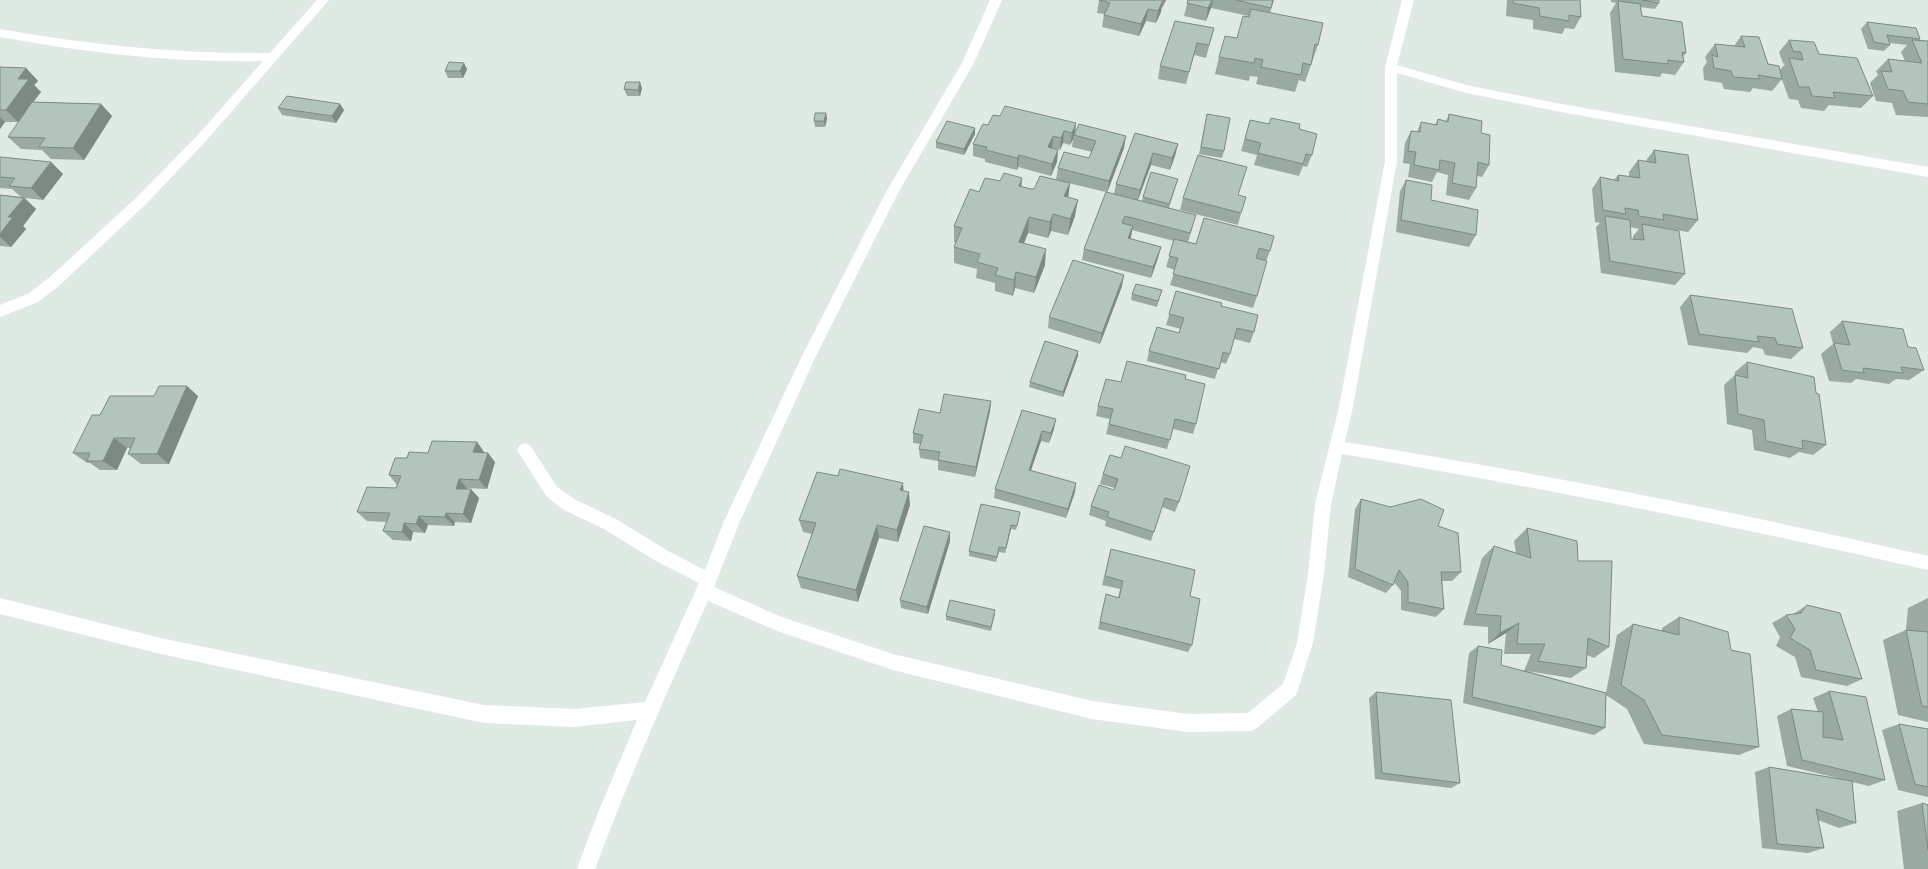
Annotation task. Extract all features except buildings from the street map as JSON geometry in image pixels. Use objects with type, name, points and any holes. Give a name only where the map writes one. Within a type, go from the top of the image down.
[{"type":"street","points":[[0,311],[34,298],[140,201],[201,139],[323,0]]},
{"type":"street","points":[[586,869],[606,815],[650,710],[706,585],[732,521],[809,356],[892,192],[968,63],[996,0]]},
{"type":"street","points":[[525,450],[552,492],[570,505],[610,524],[706,585],[777,623],[894,662],[1083,708],[1188,723],[1251,722],[1290,689],[1305,643],[1316,574],[1323,504],[1346,407],[1391,161],[1391,67],[1408,0]]},
{"type":"street","points":[[0,34],[50,43],[152,53],[219,58],[271,57]]},
{"type":"street","points":[[1391,67],[1466,89],[1561,108],[1928,172]]},
{"type":"street","points":[[1337,446],[1492,472],[1726,518],[1928,564]]},
{"type":"street","points":[[0,606],[161,646],[484,714],[574,718],[650,710]]}]
